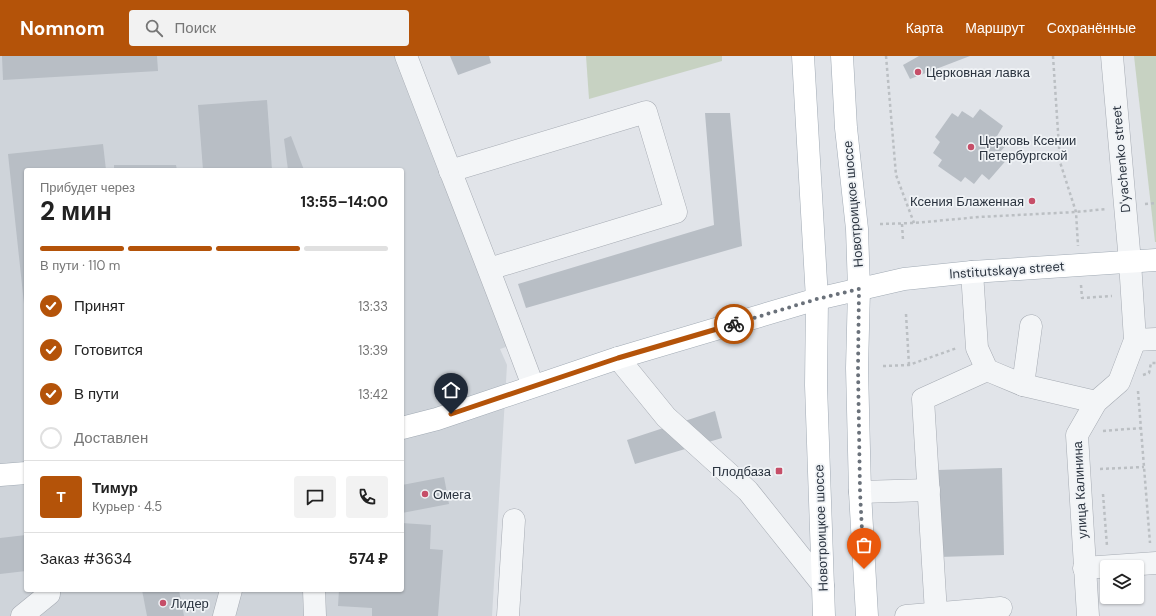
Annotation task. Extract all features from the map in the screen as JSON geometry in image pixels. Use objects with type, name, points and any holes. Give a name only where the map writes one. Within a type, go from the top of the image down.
[{"type":"main road","name":"Новотроицкое шоссе","points":[[803,56],[817,299],[816,385],[824,616]]},
{"type":"main road","name":"Новотроицкое шоссе","points":[[842,56],[846,128],[857,229],[859,289],[858,368],[860,492],[867,616]]},
{"type":"main road","name":"Institutskaya street","points":[[404,427],[437,419],[618,358],[817,299],[859,289],[904,279],[972,272],[1156,260]]},
{"type":"main road","points":[[0,475],[24,473]]},
{"type":"street","points":[[406,56],[533,386]]},
{"type":"street","name":"D'yachenko street","points":[[1112,56],[1130,262]]},
{"type":"street","points":[[450,171],[646,112],[676,212],[489,269]]},
{"type":"street","name":"улица Калинина","points":[[1088,616],[1077,435],[1096,402],[1119,382],[1146,340],[1130,262]]},
{"type":"street","points":[[972,272],[977,348],[987,370],[1023,385],[1096,402]]},
{"type":"street","points":[[1023,385],[1031,326]]},
{"type":"street","points":[[618,358],[666,417],[748,491],[823,586]]},
{"type":"street","points":[[936,614],[923,399],[987,370]]},
{"type":"street","points":[[860,492],[929,490]]},
{"type":"street","points":[[508,616],[514,520]]},
{"type":"street","points":[[1084,568],[1153,553]]},
{"type":"street","points":[[22,616],[49,594],[49,592]]},
{"type":"street","points":[[224,616],[230,592]]},
{"type":"street","points":[[314,592],[315,616]]},
{"type":"street","points":[[906,616],[1001,608]]},
{"type":"path","points":[[886,56],[896,175],[914,223]]},
{"type":"path","points":[[1053,56],[1060,162],[1076,212]]},
{"type":"path","points":[[880,224],[902,224],[979,217],[1076,212],[1125,206]]},
{"type":"path","points":[[902,224],[903,240]]},
{"type":"path","points":[[906,314],[909,365]]},
{"type":"path","points":[[883,366],[909,365],[976,341]]},
{"type":"path","points":[[1137,378],[1149,372],[1151,363],[1156,363]]},
{"type":"path","points":[[1138,385],[1144,467],[1153,553]]},
{"type":"path","points":[[1097,431],[1141,428]]},
{"type":"path","points":[[1100,469],[1144,467]]},
{"type":"shaded area","points":[[0,56],[397,56],[509,346],[500,349],[507,365],[492,616],[0,616]]},
{"type":"green space","points":[[586,56],[722,56],[722,61],[589,99]]},
{"type":"green space","points":[[1134,56],[1156,56],[1156,242],[1155,242]]},
{"type":"building","points":[[2,56],[157,56],[158,71],[3,80]]},
{"type":"building","points":[[450,56],[489,56],[491,63],[458,75]]},
{"type":"building","name":"Церковная лавка","points":[[919,56],[970,56],[910,79],[903,65]]},
{"type":"building","points":[[267,100],[272,168],[203,168],[198,105]]},
{"type":"building","name":"Церковь Ксении Петербургской","points":[[980,109],[1003,126],[997,136],[1008,143],[1001,151],[1009,157],[989,180],[982,174],[974,184],[965,177],[961,182],[938,166],[942,160],[933,153],[940,142],[935,137],[952,113],[958,117],[962,111],[973,118]]},
{"type":"building","points":[[705,113],[730,113],[742,246],[526,308],[518,284],[714,225]]},
{"type":"building","points":[[291,136],[303,168],[288,168],[284,139]]},
{"type":"building","points":[[103,144],[106,168],[24,168],[24,304],[8,154]]},
{"type":"building","points":[[114,165],[176,165],[177,168],[114,168]]},
{"type":"building","points":[[715,411],[722,438],[635,464],[627,440]]},
{"type":"building","points":[[1002,468],[1004,555],[939,557],[937,470]]},
{"type":"building","name":"Омега","points":[[444,477],[449,504],[404,513],[404,485]]},
{"type":"building","points":[[404,523],[431,525],[430,549],[443,550],[438,616],[372,616],[372,608],[338,606],[339,592],[404,592]]},
{"type":"building","points":[[24,535],[24,571],[0,574],[0,538]]},
{"type":"building","name":"Лидер","points":[[142,592],[179,592],[184,616],[147,616]]},
{"type":"way so far","points":[[734,324],[817,299],[859,289],[858,368],[860,492],[864,569]]},
{"type":"place","name":"Церковная лавка","points":[[918,72]]},
{"type":"place","name":"Церковь Ксении Петербургской","points":[[971,147]]},
{"type":"place","name":"Ксения Блаженная","points":[[1032,201]]},
{"type":"place","name":"Плодбаза","points":[[779,471]]},
{"type":"place","name":"Омега","points":[[425,494]]},
{"type":"place","name":"Лидер","points":[[163,603]]},
{"type":"route","points":[[451,414],[618,358],[734,324]]}]
